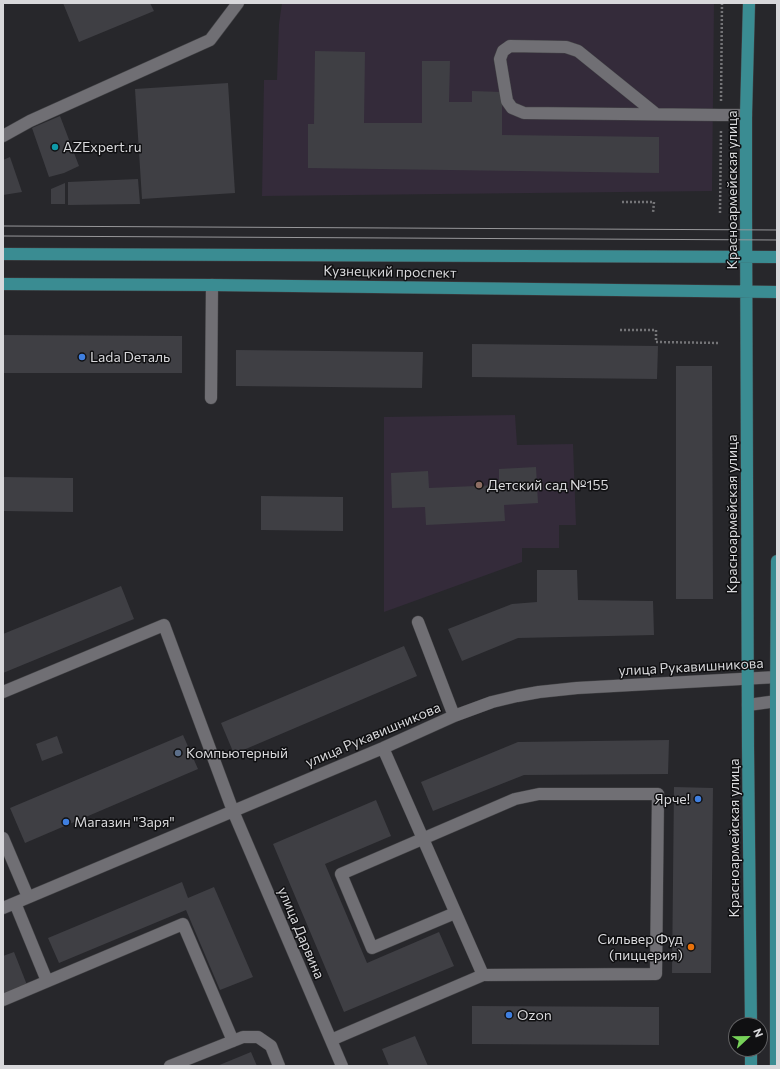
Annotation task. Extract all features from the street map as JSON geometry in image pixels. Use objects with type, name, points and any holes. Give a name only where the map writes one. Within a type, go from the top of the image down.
[{"type":"main road","name":"Красноармейская улица","points":[[749,3],[746,115],[750,1017]]},
{"type":"main road","name":"Кузнецкий проспект","points":[[3,254],[777,257]]},
{"type":"main road","name":"Кузнецкий проспект","points":[[3,284],[777,292]]},
{"type":"main road","points":[[776,1066],[777,561]]},
{"type":"street","points":[[3,136],[38,118],[210,40],[238,3]]},
{"type":"street","points":[[656,114],[578,51],[566,46],[510,46],[503,51],[500,59],[507,101],[512,108],[524,113],[746,115]]},
{"type":"street","points":[[211,398],[212,285]]},
{"type":"street","points":[[418,622],[454,716]]},
{"type":"street","name":"улица Дарвина","points":[[3,692],[164,625],[233,811],[342,1066]]},
{"type":"street","name":"улица Рукавишникова","points":[[3,908],[383,748],[454,716],[492,702],[539,692],[577,688],[776,677]]},
{"type":"street","points":[[748,705],[776,701]]},
{"type":"street","points":[[383,748],[483,975]]},
{"type":"street","points":[[331,1040],[483,975],[656,974],[658,794],[539,794],[514,799],[341,874],[372,948],[455,913]]},
{"type":"street","points":[[3,838],[28,897]]},
{"type":"street","points":[[15,903],[47,981]]},
{"type":"street","points":[[3,1000],[183,924],[233,1041]]},
{"type":"street","points":[[170,1066],[243,1037],[258,1037],[271,1046],[279,1066]]},
{"type":"path","points":[[622,202],[654,202],[653,213]]},
{"type":"path","points":[[620,330],[656,330],[656,342],[720,343]]},
{"type":"shaded area","points":[[282,3],[714,3],[712,191],[262,196],[264,80],[277,80],[279,24]]},
{"type":"shaded area","name":"Детский сад №155","points":[[515,415],[517,445],[573,444],[576,525],[559,525],[559,548],[522,548],[522,562],[384,612],[384,417]]},
{"type":"building","points":[[63,3],[150,3],[154,11],[79,42]]},
{"type":"building","points":[[315,51],[365,52],[364,123],[422,123],[422,61],[450,61],[449,102],[472,102],[472,91],[502,92],[502,135],[659,137],[659,173],[308,168],[308,124],[314,124]]},
{"type":"building","points":[[228,83],[235,193],[142,199],[135,89]]},
{"type":"building","name":"AZExpert.ru","points":[[60,116],[79,166],[64,173],[49,177],[32,128]]},
{"type":"building","points":[[10,157],[22,192],[3,195],[3,160]]},
{"type":"building","points":[[138,179],[140,204],[68,205],[68,182]]},
{"type":"building","points":[[65,183],[65,204],[51,204],[51,189]]},
{"type":"building","points":[[3,335],[182,336],[182,373],[3,373]]},
{"type":"building","points":[[472,344],[658,346],[657,379],[472,377]]},
{"type":"building","points":[[236,350],[423,352],[422,388],[236,386]]},
{"type":"building","points":[[676,366],[712,366],[713,599],[676,599]]},
{"type":"building","points":[[536,467],[538,503],[504,505],[505,521],[426,525],[425,507],[392,508],[391,473],[428,471],[429,488],[499,485],[499,469]]},
{"type":"building","points":[[3,477],[73,478],[73,512],[3,511]]},
{"type":"building","points":[[261,496],[343,497],[343,531],[261,530]]},
{"type":"building","points":[[537,570],[577,570],[578,600],[653,601],[654,635],[518,638],[462,661],[448,629],[512,604],[537,602]]},
{"type":"building","points":[[121,586],[134,619],[3,673],[3,634]]},
{"type":"building","points":[[404,646],[417,676],[234,754],[221,723]]},
{"type":"building","points":[[183,735],[198,769],[25,843],[10,808]]},
{"type":"building","points":[[57,736],[63,753],[42,761],[36,744]]},
{"type":"building","points":[[669,740],[668,774],[524,775],[433,811],[421,782],[518,742]]},
{"type":"building","points":[[674,787],[713,788],[711,973],[672,973]]},
{"type":"building","points":[[376,800],[391,836],[325,864],[367,963],[439,932],[454,966],[344,1012],[273,844]]},
{"type":"building","points":[[182,882],[188,898],[214,887],[253,977],[220,990],[186,910],[59,963],[48,938]]},
{"type":"building","points":[[14,952],[27,985],[3,995],[3,956]]},
{"type":"building","points":[[472,1006],[659,1007],[659,1045],[472,1044]]},
{"type":"building","points":[[415,1036],[428,1066],[389,1066],[382,1049]]},
{"type":"building","points":[[251,1052],[257,1066],[217,1066]]},
{"type":"tram line","points":[[3,226],[777,230]]},
{"type":"tram line","points":[[3,236],[777,240]]},
{"type":"place","name":"AZExpert.ru","points":[[55,147]]},
{"type":"place","name":"Lada Dеталь","points":[[82,357]]},
{"type":"place","name":"Детский сад №155","points":[[479,485]]},
{"type":"place","name":"Компьютерный","points":[[178,753]]},
{"type":"place","name":"Ярче!","points":[[698,799]]},
{"type":"place","name":"Магазин \"Заря\"","points":[[66,822]]},
{"type":"place","name":"Сильвер Фуд (пиццерия)","points":[[691,947]]},
{"type":"place","name":"Ozon","points":[[509,1015]]}]
